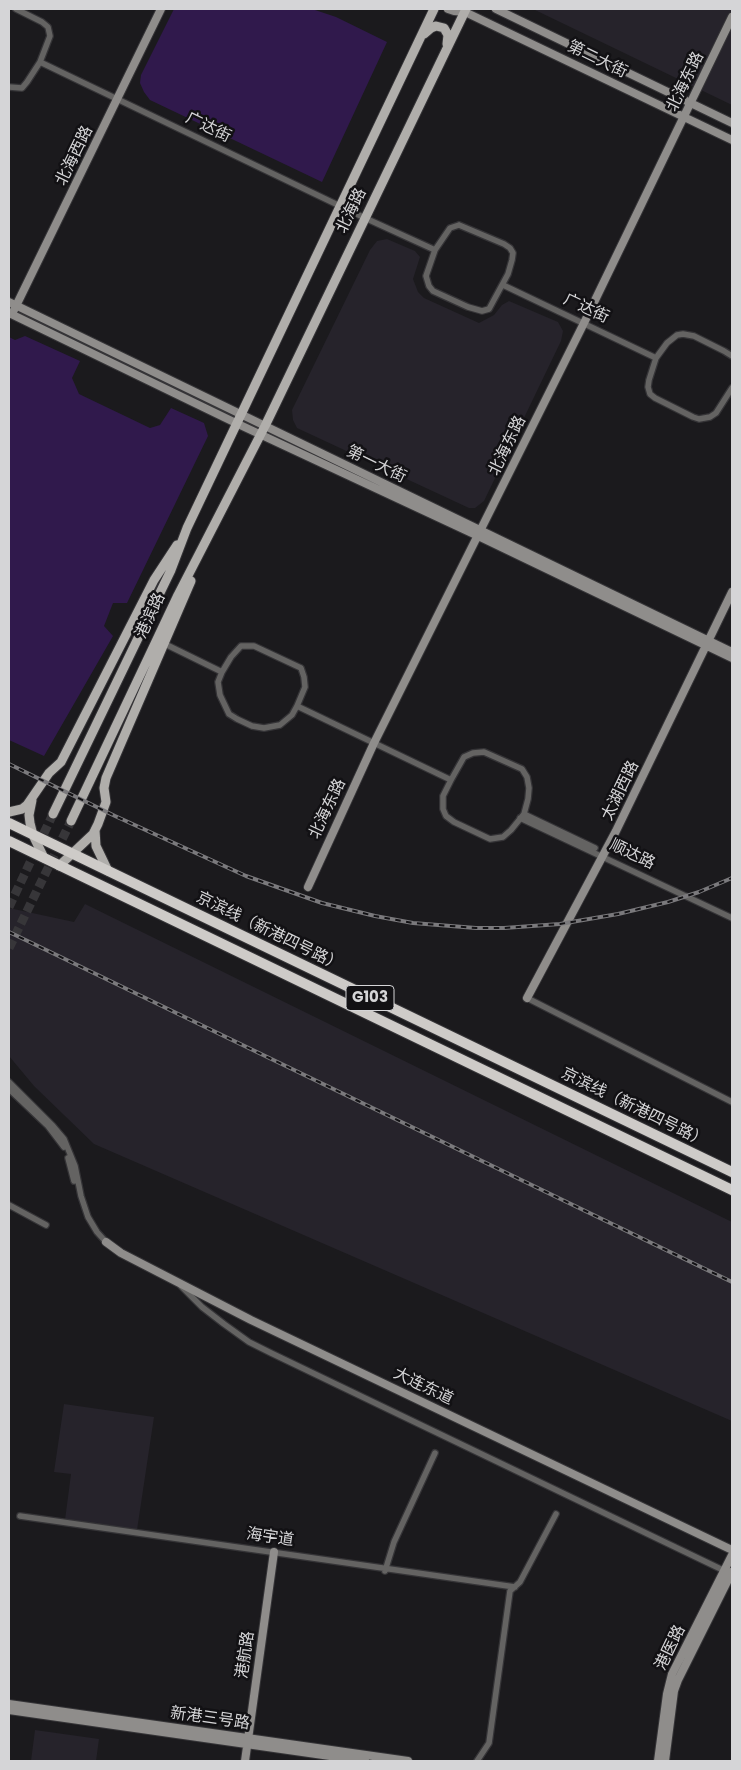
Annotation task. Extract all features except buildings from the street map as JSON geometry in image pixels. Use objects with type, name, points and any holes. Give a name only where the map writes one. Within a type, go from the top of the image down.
[{"type":"highway","name":"京滨线（新港四号路）","points":[[9,823],[732,1172]]},
{"type":"highway","name":"京滨线（新港四号路）","points":[[9,842],[732,1190]]},
{"type":"main road","name":"北海路","points":[[187,528],[434,9]]},
{"type":"main road","name":"北海路","points":[[263,430],[465,10]]},
{"type":"main road","points":[[419,40],[425,31],[431,28],[436,26],[444,28],[448,35],[445,54]]},
{"type":"main road","name":"港滨路","points":[[71,821],[178,596],[263,430]]},
{"type":"main road","points":[[9,812],[22,809],[49,773],[61,762],[154,580],[187,528]]},
{"type":"main road","points":[[52,814],[172,570],[187,528]]},
{"type":"main road","points":[[59,866],[95,830],[106,802],[104,788],[106,778],[165,644],[207,540]]},
{"type":"main road","points":[[35,792],[30,815],[33,835],[44,858]]},
{"type":"main road","points":[[95,830],[96,846],[108,871]]},
{"type":"street","points":[[9,87],[22,88],[40,62],[50,36],[48,28],[42,22],[16,9]]},
{"type":"street","name":"北海西路","points":[[10,314],[12,304],[117,100],[161,9]]},
{"type":"street","name":"第二大街","points":[[448,9],[452,11],[465,10],[732,140]]},
{"type":"street","name":"第二大街","points":[[496,9],[732,123]]},
{"type":"street","name":"北海东路","points":[[308,887],[374,743],[584,323],[732,17]]},
{"type":"street","name":"广达街","points":[[40,62],[364,218],[435,250]]},
{"type":"street","points":[[459,225],[510,248],[512,260],[503,285],[489,309],[482,311],[468,308],[432,291],[428,286],[426,276],[435,250],[450,228],[459,225]]},
{"type":"street","name":"广达街","points":[[503,285],[656,358]]},
{"type":"street","name":"第一大街","points":[[12,304],[240,419]]},
{"type":"street","name":"第一大街","points":[[10,314],[240,419],[710,644],[732,652]]},
{"type":"street","points":[[732,356],[694,336],[683,334],[672,339],[656,358],[648,380],[650,394],[661,402],[693,417],[704,419],[710,417],[721,406],[732,390]]},
{"type":"street","name":"太湖西路","points":[[710,644],[732,592]]},
{"type":"street","name":"太湖西路","points":[[529,999],[606,855],[732,603]]},
{"type":"street","points":[[165,644],[222,672]]},
{"type":"street","name":"第一大街","points":[[710,644],[732,658]]},
{"type":"street","points":[[241,646],[254,646],[301,668],[305,687],[297,706],[292,715],[280,725],[264,728],[252,726],[229,714],[220,695],[218,682],[231,657],[241,646]]},
{"type":"street","points":[[297,706],[451,780]]},
{"type":"street","points":[[484,752],[522,770],[527,777],[529,788],[528,799],[522,816],[511,830],[502,837],[490,839],[454,822],[446,816],[443,809],[443,796],[464,757],[473,753],[484,752]]},
{"type":"street","name":"顺达路","points":[[522,816],[732,914]]},
{"type":"street","name":"顺达路","points":[[606,855],[732,918]]},
{"type":"street","points":[[529,999],[732,1102]]},
{"type":"street","points":[[9,1082],[64,1139],[75,1166],[86,1212],[97,1232],[106,1242]]},
{"type":"street","points":[[9,1089],[48,1126],[60,1141],[68,1158],[85,1218],[96,1236],[106,1242]]},
{"type":"street","points":[[9,1205],[46,1225]]},
{"type":"street","name":"大连东道","points":[[106,1242],[121,1253],[251,1320],[732,1550]]},
{"type":"street","points":[[174,1279],[202,1307],[249,1342],[729,1573]]},
{"type":"street","points":[[385,1569],[394,1542],[434,1453]]},
{"type":"street","points":[[477,1761],[490,1744],[509,1593],[520,1582],[556,1514]]},
{"type":"street","name":"海宇道","points":[[20,1518],[514,1588]]},
{"type":"street","name":"港航路","points":[[248,1760],[276,1554]]},
{"type":"street","name":"港医路","points":[[665,1761],[674,1692],[729,1573],[732,1555]]},
{"type":"street","name":"港医路","points":[[658,1761],[669,1683],[729,1573]]},
{"type":"street","name":"新港三号路","points":[[9,1704],[368,1760]]},
{"type":"street","name":"新港三号路","points":[[9,1710],[250,1741],[264,1746],[368,1760],[408,1761]]},
{"type":"street","points":[[248,1760],[255,1750],[264,1746]]},
{"type":"shaded area","points":[[174,9],[312,9],[336,17],[387,42],[322,182],[150,100],[140,83],[141,75]]},
{"type":"shaded area","points":[[533,9],[732,9],[732,105]]},
{"type":"shaded area","points":[[387,239],[415,251],[420,257],[413,279],[418,292],[424,298],[479,323],[494,315],[502,305],[509,301],[558,322],[563,331],[561,341],[484,501],[475,508],[469,508],[297,428],[293,420],[292,410],[370,250],[377,241]]},
{"type":"shaded area","points":[[25,336],[80,361],[72,378],[79,394],[150,428],[160,425],[171,408],[204,423],[208,436],[127,603],[113,603],[104,626],[113,636],[44,756],[9,740],[9,337],[15,340]]},
{"type":"shaded area","points":[[85,904],[732,1222],[732,1421],[94,1144],[34,1086],[9,1056],[9,908],[74,922]]},
{"type":"shaded area","points":[[64,1404],[154,1417],[137,1530],[65,1520],[71,1474],[54,1472]]},
{"type":"shaded area","points":[[35,1730],[99,1739],[96,1761],[31,1761]]},
{"type":"tunnel","points":[[9,907],[53,814]]},
{"type":"tunnel","points":[[9,948],[71,821]]},
{"type":"railway","points":[[9,764],[115,816],[246,876],[322,903],[413,923],[476,928],[560,924],[618,914],[668,902],[699,892],[732,878]]},
{"type":"railway","points":[[9,932],[732,1282]]}]
